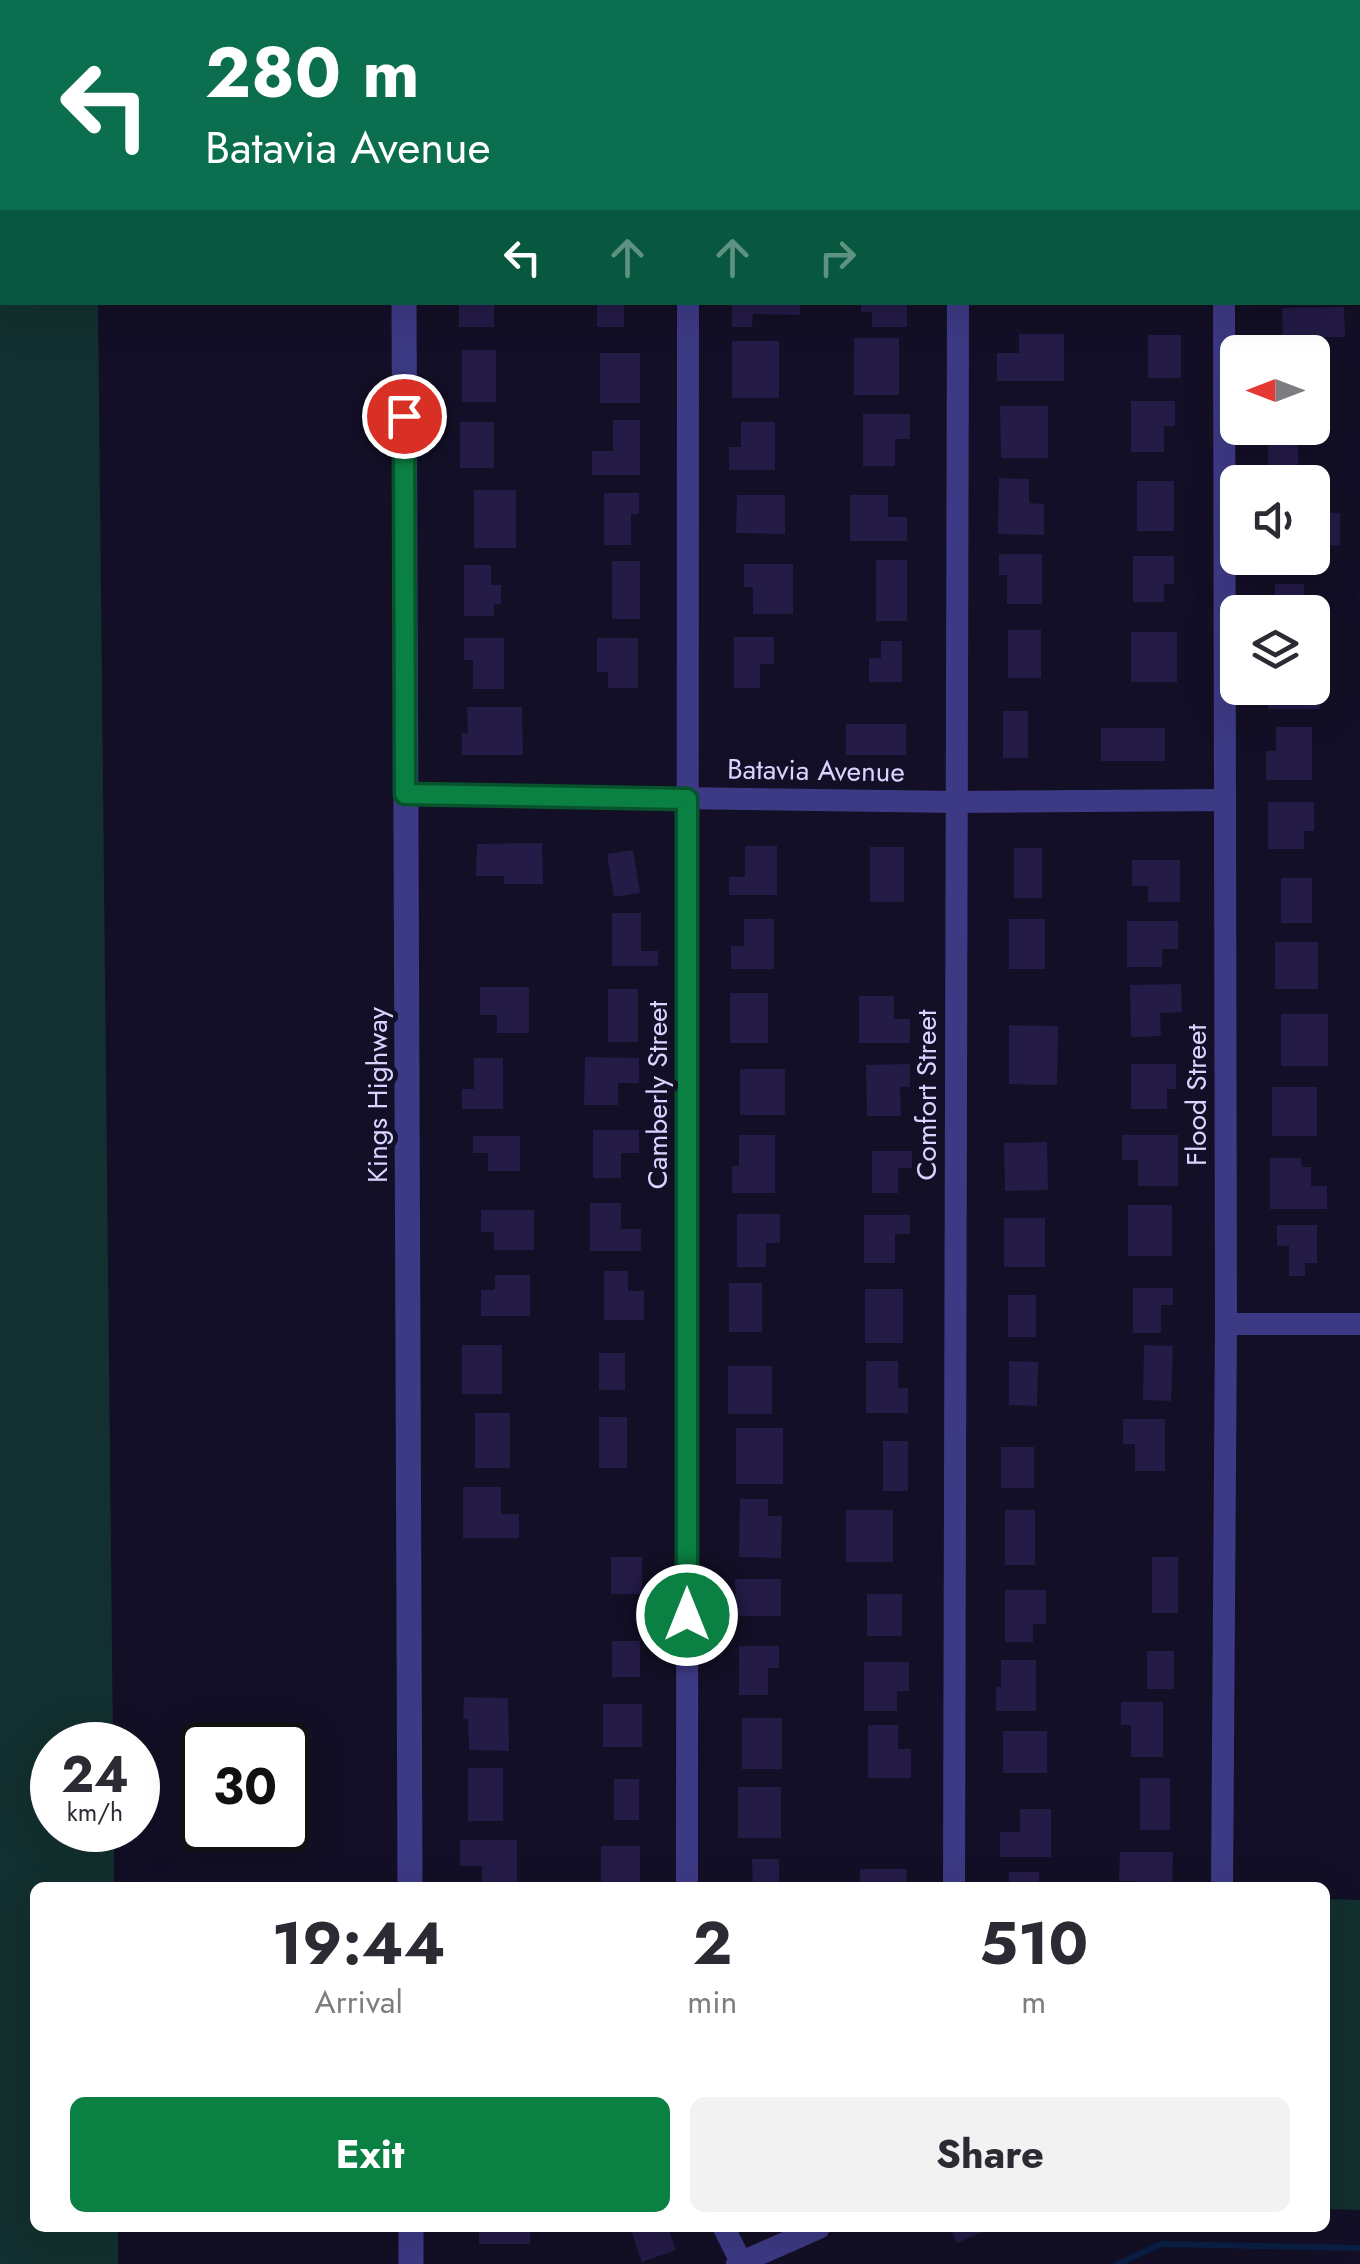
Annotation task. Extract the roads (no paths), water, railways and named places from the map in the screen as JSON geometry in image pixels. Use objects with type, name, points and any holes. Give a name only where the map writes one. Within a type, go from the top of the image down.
[{"type":"street","name":"Kings Highway","points":[[404,305],[410,1882]]},
{"type":"street","name":"Camberly Street","points":[[687,1882],[688,305]]},
{"type":"street","name":"Comfort Street","points":[[954,1882],[958,305]]},
{"type":"street","name":"Flood Street","points":[[1222,1882],[1226,1324],[1224,305]]},
{"type":"street","name":"Batavia Avenue","points":[[405,794],[957,802],[1225,800]]},
{"type":"street","points":[[1226,1324],[1360,1324]]},
{"type":"street","points":[[411,2232],[411,2264]]},
{"type":"street","points":[[726,2232],[739,2263],[810,2232]]},
{"type":"waterway","points":[[1118,2264],[1161,2244],[1360,2248]]}]
